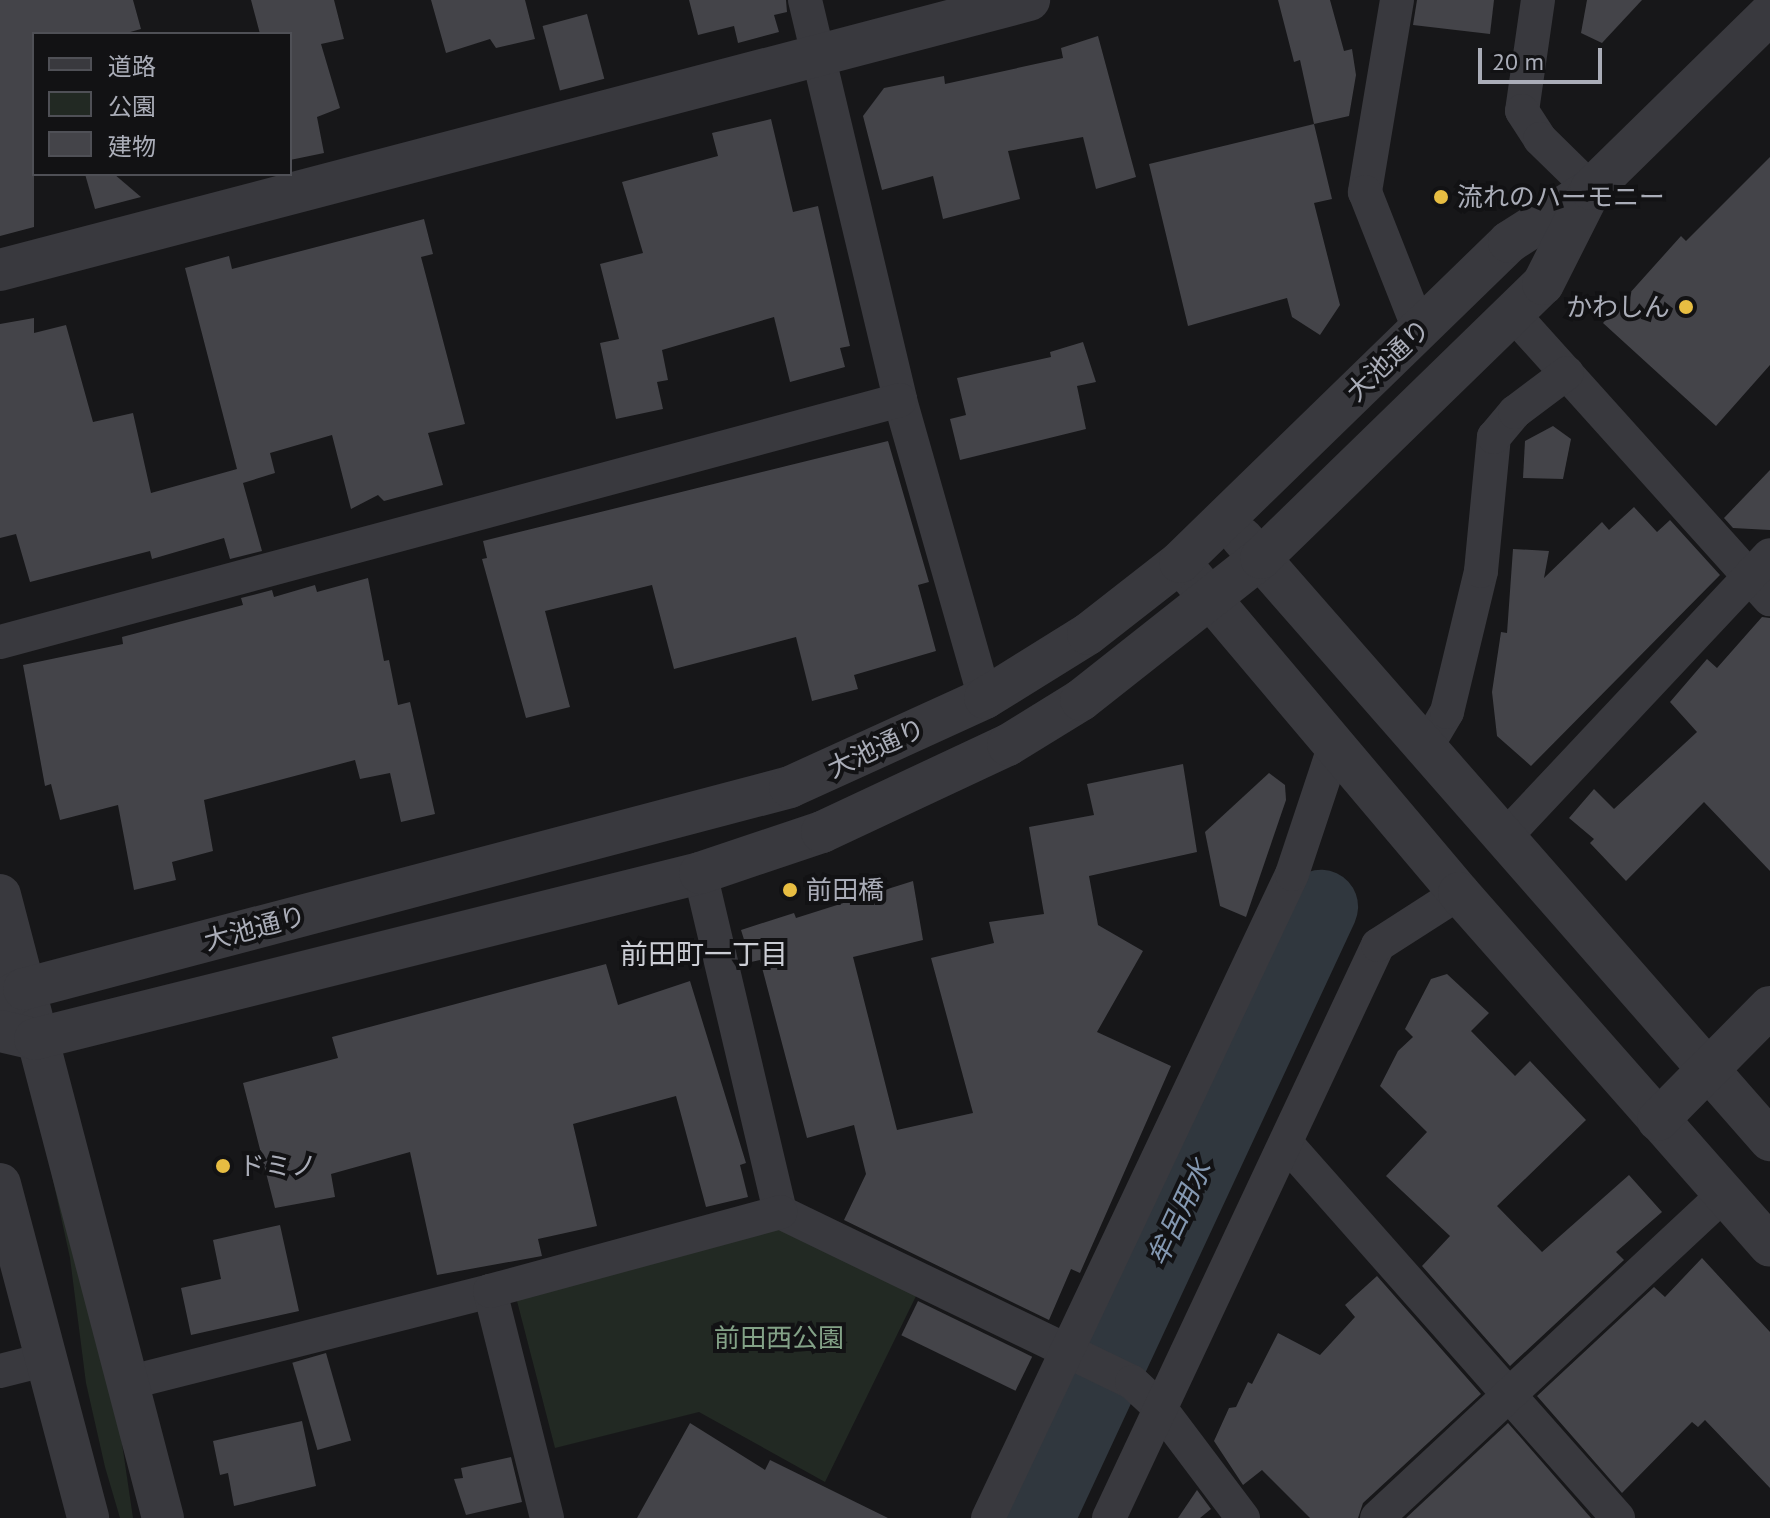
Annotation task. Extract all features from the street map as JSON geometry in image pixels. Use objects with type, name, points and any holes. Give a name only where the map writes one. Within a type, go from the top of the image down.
[{"type":"street","points":[[805,0],[900,400],[985,698]]},
{"type":"street","points":[[0,270],[818,52],[1029,0]]},
{"type":"street","points":[[1397,0],[1365,192],[1419,329]]},
{"type":"street","points":[[1538,0],[1522,111],[1540,139],[1591,189],[1770,14]]},
{"type":"street","name":"大池通り","points":[[12,995],[790,787],[985,698],[1088,634],[1180,562],[1509,242],[1591,189]]},
{"type":"street","name":"大池通り","points":[[18,1035],[700,873],[822,832],[1008,745],[1081,700],[1261,558],[1543,284],[1591,189]]},
{"type":"street","points":[[1504,838],[1763,577],[1513,314]]},
{"type":"street","points":[[1425,749],[1447,712],[1481,571],[1494,437],[1515,412],[1567,373]]},
{"type":"street","points":[[0,642],[900,400]]},
{"type":"street","points":[[1225,520],[1707,1072],[1770,1140]]},
{"type":"street","points":[[1180,562],[1336,742],[1459,893],[1770,1246]]},
{"type":"street","points":[[988,1518],[1074,1352],[1292,874],[1319,780],[1336,742]]},
{"type":"street","points":[[700,873],[780,1212]]},
{"type":"street","points":[[1109,1518],[1378,945],[1459,893]]},
{"type":"street","points":[[0,895],[18,1035],[127,1383],[163,1518]]},
{"type":"street","points":[[1658,1120],[1770,1007]]},
{"type":"street","points":[[1286,1143],[1618,1518]]},
{"type":"street","points":[[0,1184],[88,1518]]},
{"type":"street","points":[[1377,1518],[1510,1398],[1723,1195]]},
{"type":"street","points":[[127,1383],[490,1291],[780,1212],[1132,1382],[1160,1408],[1243,1518]]},
{"type":"street","points":[[490,1291],[547,1518]]},
{"type":"street","points":[[0,1371],[44,1360]]},
{"type":"green space","points":[[41,1125],[110,1362],[133,1518],[120,1518],[105,1467],[86,1383],[70,1258]]},
{"type":"green space","name":"前田西公園","points":[[773,1230],[795,1230],[917,1294],[825,1482],[699,1412],[555,1448],[517,1301],[522,1294]]},
{"type":"building","points":[[0,0],[133,0],[141,29],[130,32],[32,32],[34,227],[0,236]]},
{"type":"building","points":[[251,0],[334,0],[344,39],[321,44],[340,108],[317,117],[324,153],[292,160],[292,32],[259,32]]},
{"type":"building","points":[[431,0],[525,0],[535,39],[496,48],[490,39],[446,53]]},
{"type":"building","points":[[689,0],[786,0],[787,12],[774,15],[779,32],[738,43],[734,26],[698,35]]},
{"type":"building","points":[[1278,0],[1330,0],[1344,51],[1352,49],[1356,75],[1349,116],[1314,124],[1300,60],[1294,62]]},
{"type":"building","points":[[1417,0],[1494,0],[1490,34],[1413,25]]},
{"type":"building","points":[[1587,0],[1642,0],[1602,43],[1581,33]]},
{"type":"building","points":[[587,14],[604,79],[560,91],[543,26]]},
{"type":"building","points":[[1098,36],[1136,177],[1096,189],[1083,137],[1008,151],[1020,199],[943,219],[933,176],[882,190],[863,116],[884,88],[944,76],[945,84],[1063,58],[1061,48]]},
{"type":"building","points":[[771,119],[793,212],[818,206],[850,346],[840,348],[845,367],[790,382],[774,317],[662,350],[668,380],[657,382],[663,409],[616,419],[600,343],[619,339],[600,264],[643,253],[622,182],[718,156],[712,133]]},
{"type":"building","points":[[1314,124],[1332,199],[1314,203],[1340,305],[1320,335],[1292,317],[1287,298],[1188,326],[1149,164]]},
{"type":"building","points":[[1770,157],[1770,365],[1716,426],[1603,323],[1681,236],[1686,241]]},
{"type":"building","points":[[86,176],[116,176],[141,197],[95,209]]},
{"type":"building","points":[[424,219],[433,254],[421,257],[465,424],[428,433],[443,485],[384,501],[378,495],[351,509],[332,435],[270,453],[275,473],[243,483],[262,551],[230,559],[224,538],[152,559],[150,551],[30,582],[16,534],[0,538],[0,324],[34,318],[34,333],[66,325],[93,422],[133,413],[151,493],[237,469],[185,268],[229,256],[232,269]]},
{"type":"building","points":[[1083,342],[1096,382],[1077,386],[1086,429],[960,460],[950,419],[966,415],[957,378],[1051,357],[1050,352]]},
{"type":"building","points":[[1553,426],[1571,439],[1563,479],[1523,478],[1525,441]]},
{"type":"building","points":[[888,441],[929,582],[918,585],[936,651],[854,675],[858,689],[812,701],[796,637],[674,669],[652,585],[545,611],[570,707],[526,718],[482,559],[487,558],[483,541]]},
{"type":"building","points":[[1770,470],[1770,530],[1733,528],[1724,518]]},
{"type":"building","points":[[1634,507],[1657,532],[1670,520],[1720,575],[1531,766],[1497,736],[1492,692],[1501,632],[1507,633],[1513,549],[1549,551],[1544,578],[1602,522],[1609,530]]},
{"type":"building","points":[[368,578],[384,661],[389,660],[398,705],[410,702],[435,814],[401,822],[390,773],[360,779],[355,760],[204,800],[213,851],[172,862],[176,880],[134,890],[118,805],[60,820],[51,784],[45,786],[23,665],[123,644],[122,637],[243,605],[241,598],[272,590],[274,597],[315,585],[317,592]]},
{"type":"building","points":[[1762,617],[1770,618],[1770,871],[1704,802],[1626,881],[1590,843],[1594,839],[1569,818],[1594,789],[1614,809],[1697,732],[1670,702],[1707,659],[1717,668]]},
{"type":"building","points":[[1183,764],[1197,852],[1089,876],[1098,925],[1143,951],[1097,1032],[1171,1066],[1080,1273],[1071,1269],[1049,1320],[844,1220],[866,1174],[854,1125],[807,1138],[760,960],[751,962],[741,930],[794,913],[796,918],[913,881],[923,940],[853,957],[897,1130],[973,1113],[931,958],[994,943],[989,922],[1044,914],[1029,827],[1094,815],[1087,784]]},
{"type":"building","points":[[1269,773],[1285,785],[1286,800],[1246,917],[1220,906],[1205,832]]},
{"type":"building","points":[[606,964],[618,1005],[690,981],[746,1163],[740,1165],[748,1197],[706,1207],[676,1096],[573,1124],[597,1226],[538,1239],[542,1256],[437,1275],[410,1152],[331,1174],[335,1197],[275,1208],[243,1083],[338,1058],[332,1037]]},
{"type":"building","points":[[1447,974],[1489,1013],[1471,1031],[1515,1076],[1530,1061],[1586,1120],[1497,1206],[1542,1252],[1629,1175],[1662,1212],[1616,1252],[1624,1260],[1510,1366],[1422,1266],[1450,1236],[1386,1176],[1427,1132],[1380,1086],[1398,1051],[1413,1037],[1405,1029],[1431,979]]},
{"type":"building","points":[[280,1225],[299,1311],[191,1335],[181,1288],[221,1279],[213,1240]]},
{"type":"building","points":[[1702,1258],[1770,1332],[1770,1488],[1705,1420],[1698,1427],[1692,1422],[1622,1493],[1537,1396],[1654,1287],[1665,1297]]},
{"type":"building","points":[[1377,1276],[1481,1394],[1363,1503],[1358,1518],[1310,1518],[1262,1470],[1243,1485],[1214,1441],[1229,1408],[1236,1407],[1248,1382],[1252,1384],[1278,1333],[1320,1355],[1355,1317],[1345,1305]]},
{"type":"building","points":[[918,1301],[1032,1357],[1015,1391],[901,1335]]},
{"type":"building","points":[[326,1353],[351,1440],[317,1450],[292,1363]]},
{"type":"building","points":[[302,1421],[316,1486],[234,1506],[228,1473],[220,1475],[213,1441]]},
{"type":"building","points":[[690,1423],[765,1470],[770,1460],[888,1518],[637,1518]]},
{"type":"building","points":[[1508,1423],[1591,1518],[1406,1518]]},
{"type":"building","points":[[511,1457],[522,1502],[466,1515],[454,1479],[463,1478],[461,1468]]},
{"type":"building","points":[[1197,1490],[1211,1509],[1200,1518],[1178,1518]]},
{"type":"waterway","name":"牟呂用水","points":[[1037,1518],[1321,907]]},
{"type":"place","name":"流れのハーモニー","points":[[1441,197]]},
{"type":"place","name":"かわしん","points":[[1686,307]]},
{"type":"place","name":"前田橋","points":[[790,890]]},
{"type":"place","name":"ドミノ","points":[[223,1166]]},
{"type":"district","name":"前田町一丁目","points":[[704,954]]}]
